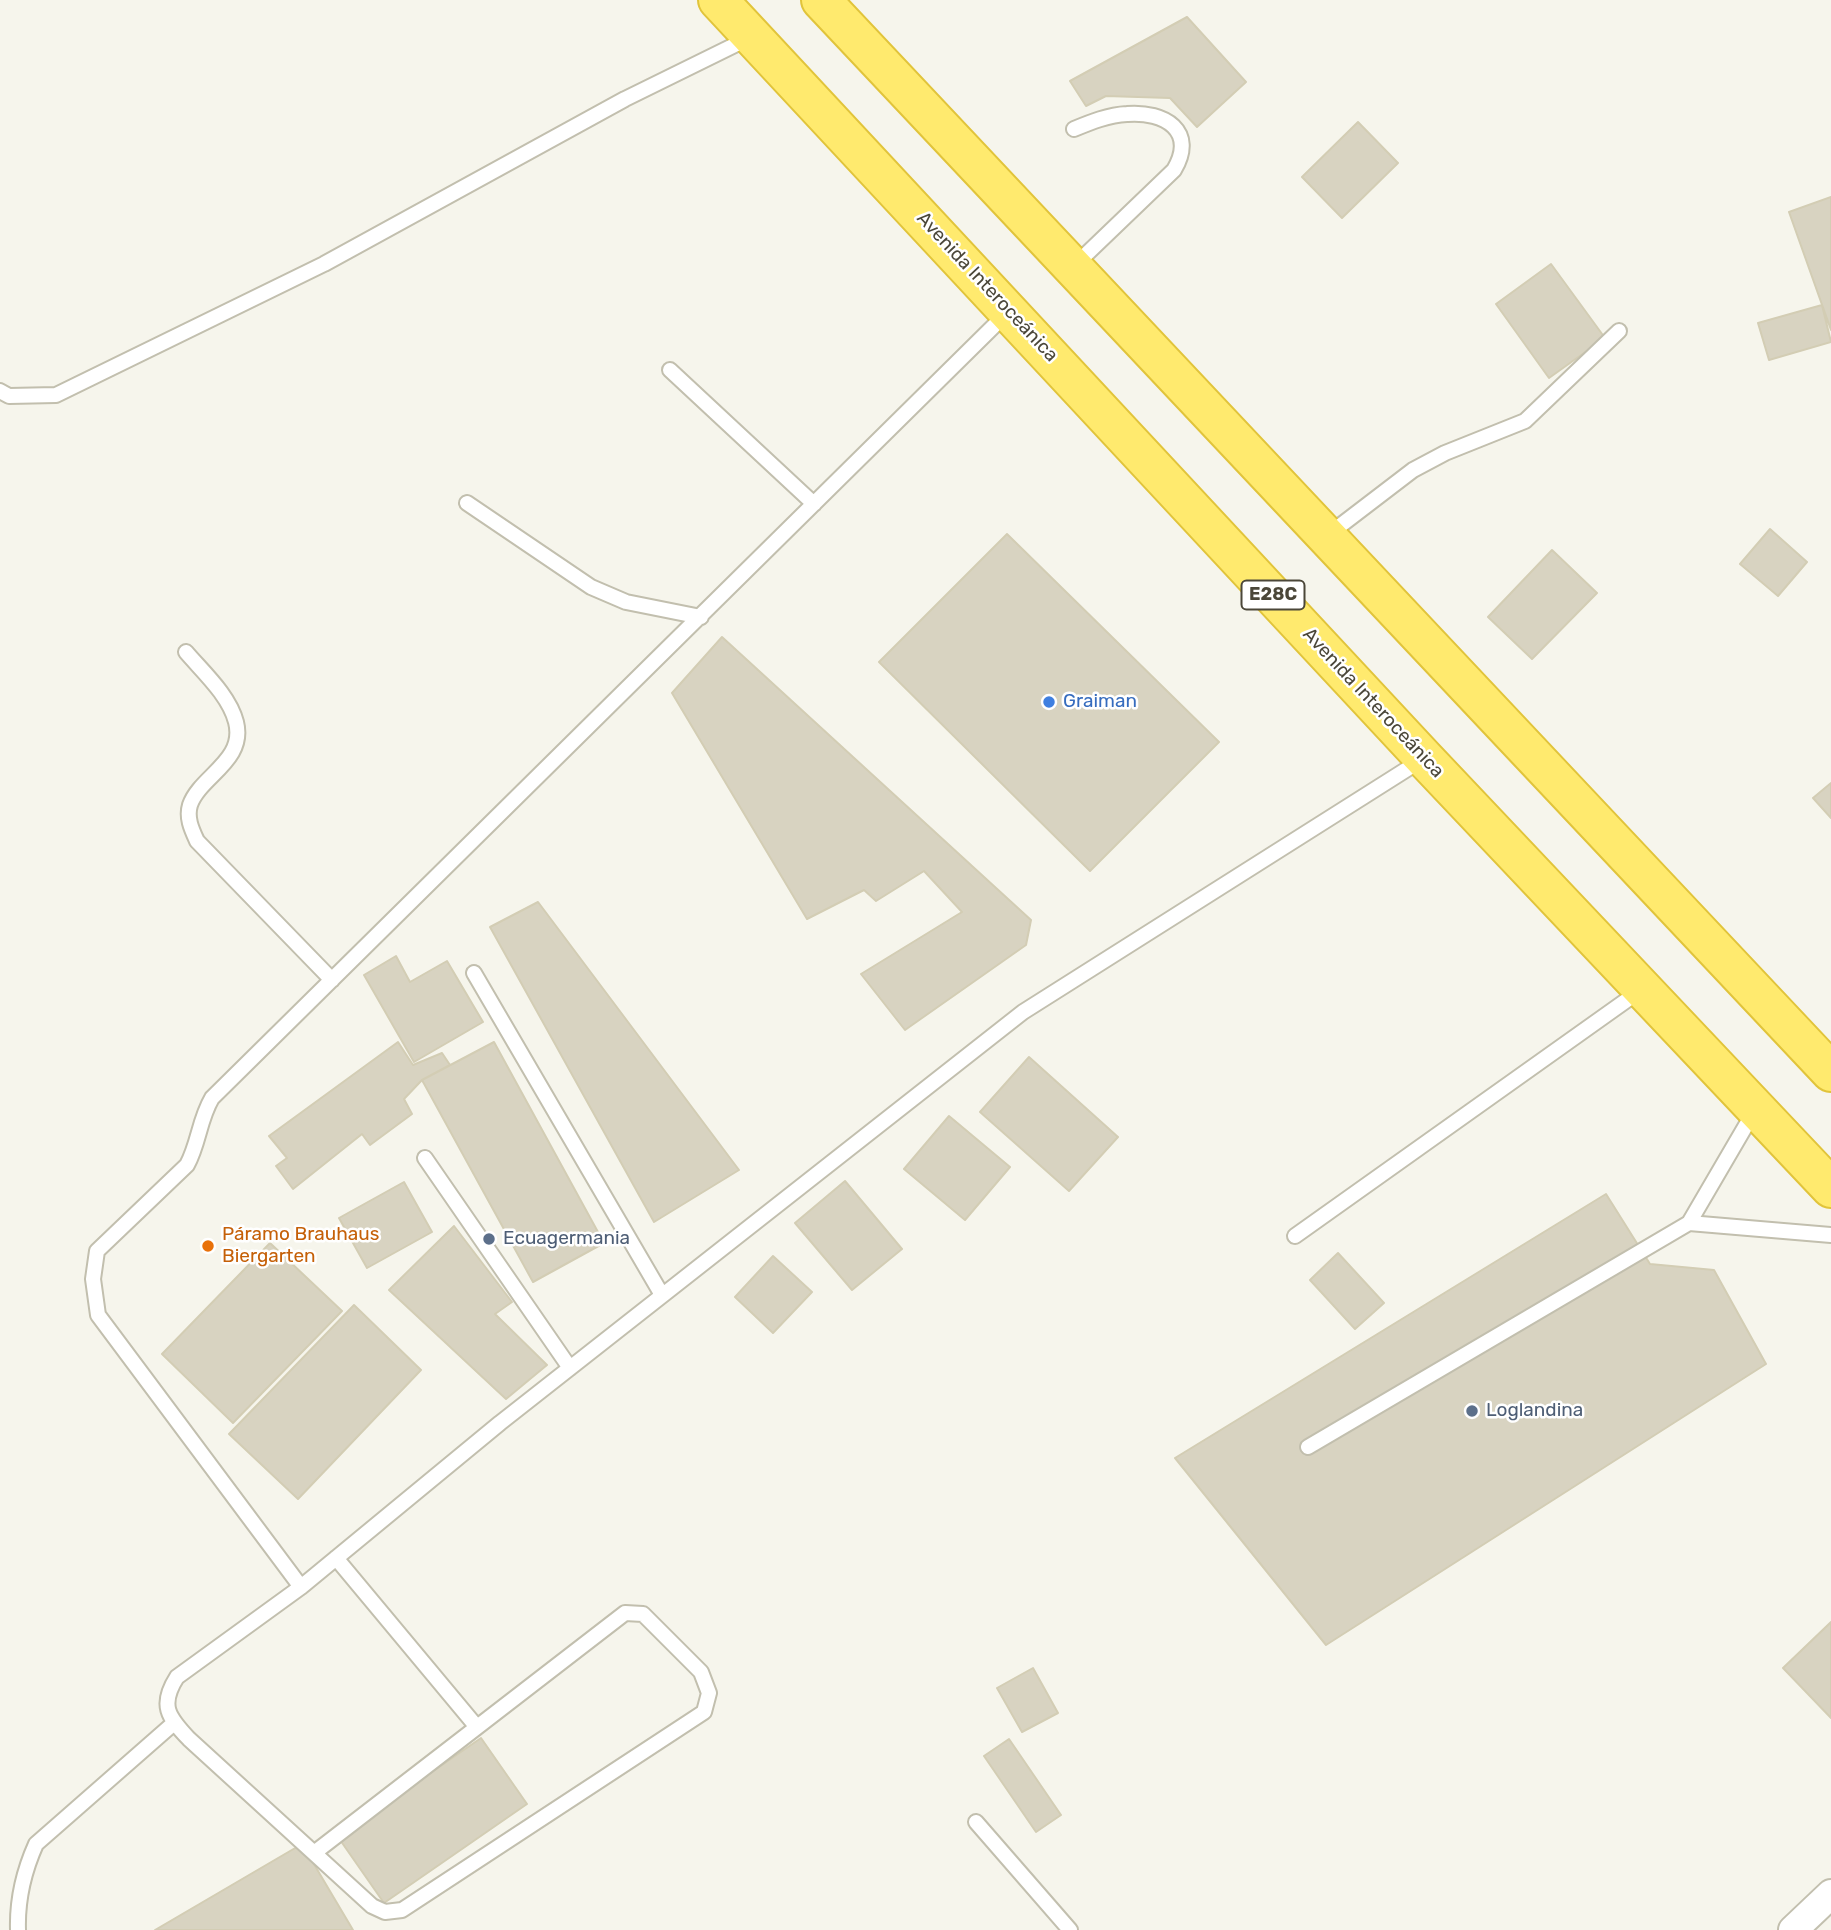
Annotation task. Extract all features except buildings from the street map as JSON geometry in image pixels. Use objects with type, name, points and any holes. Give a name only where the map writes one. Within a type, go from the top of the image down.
[{"type":"highway","name":"Avenida Interoceánica","points":[[718,0],[1010,310],[1424,758],[1831,1188]]},
{"type":"highway","points":[[821,0],[1831,1072]]},
{"type":"street","points":[[1793,1930],[1831,1894]]},
{"type":"lane","points":[[0,391],[9,396],[56,395],[324,264],[625,99],[752,37]]},
{"type":"lane","points":[[1073,267],[1174,170],[1184,154],[1184,140],[1178,132],[1171,125],[1152,116],[1128,113],[1101,118],[1074,129]]},
{"type":"lane","points":[[301,1587],[98,1315],[93,1279],[97,1251],[187,1165],[196,1148],[202,1114],[212,1098],[1010,310]]},
{"type":"lane","points":[[1327,536],[1413,470],[1445,453],[1525,421],[1619,331]]},
{"type":"lane","points":[[670,370],[814,504]]},
{"type":"lane","points":[[467,503],[591,587],[649,608],[701,617]]},
{"type":"lane","points":[[186,652],[225,698],[236,722],[237,739],[230,756],[191,803],[189,821],[197,841],[332,980]]},
{"type":"lane","points":[[314,1853],[625,1613],[643,1614],[701,1672],[709,1693],[704,1712],[402,1910],[385,1912],[372,1906],[314,1853],[174,1723],[167,1706],[167,1693],[177,1677],[301,1587],[570,1368],[1023,1012],[1424,758]]},
{"type":"lane","points":[[474,973],[662,1295]]},
{"type":"lane","points":[[1294,1236],[1642,989]]},
{"type":"lane","points":[[1308,1447],[1689,1223],[1756,1109]]},
{"type":"lane","points":[[425,1158],[570,1368]]},
{"type":"lane","points":[[1689,1223],[1831,1234]]},
{"type":"lane","points":[[336,1558],[476,1726]]},
{"type":"lane","points":[[18,1930],[17,1905],[25,1868],[36,1844],[174,1723]]},
{"type":"lane","points":[[976,1822],[1070,1930]]},
{"type":"place","name":"Graiman","points":[[1049,702]]},
{"type":"place","name":"Ecuagermania","points":[[489,1239]]},
{"type":"place","name":"Páramo Brauhaus Biergarten","points":[[208,1246]]},
{"type":"place","name":"Loglandina","points":[[1472,1411]]}]
